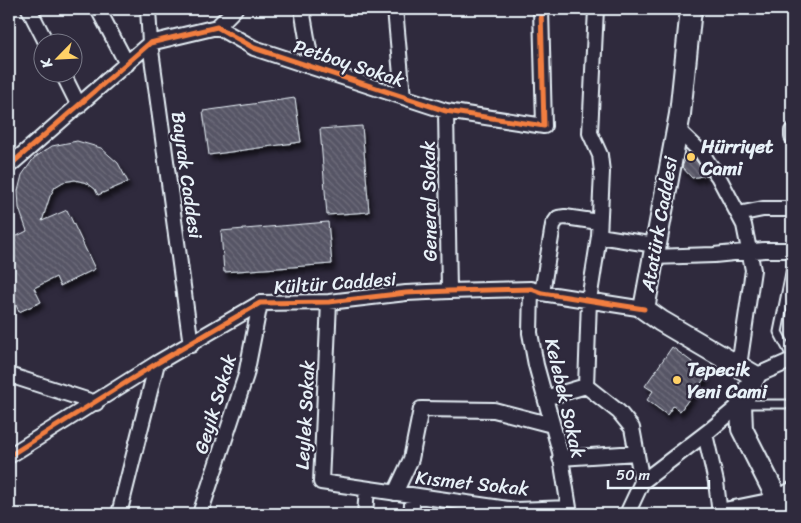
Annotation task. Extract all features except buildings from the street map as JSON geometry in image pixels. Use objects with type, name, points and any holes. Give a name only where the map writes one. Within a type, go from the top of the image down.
[{"type":"main road","name":"Atatürk Caddesi","points":[[691,9],[677,130],[644,309],[660,321],[747,371]]},
{"type":"main road","points":[[720,514],[786,503],[742,429],[741,404],[747,371]]},
{"type":"street","points":[[29,9],[41,32]]},
{"type":"street","points":[[98,9],[127,64]]},
{"type":"street","name":"Bayrak Caddesi","points":[[148,9],[150,43],[191,345]]},
{"type":"street","points":[[9,147],[13,163],[150,43],[217,27],[235,9]]},
{"type":"street","points":[[302,9],[312,67]]},
{"type":"street","points":[[395,9],[403,96]]},
{"type":"street","name":"Petboy Sokak","points":[[217,27],[254,48],[446,111],[544,126],[541,9]]},
{"type":"street","points":[[586,386],[589,300],[598,236],[602,172],[600,156],[590,133],[596,9]]},
{"type":"street","points":[[67,82],[79,106]]},
{"type":"street","name":"General Sokak","points":[[446,111],[449,291]]},
{"type":"street","points":[[677,130],[702,153],[718,176],[744,226],[753,270],[747,371],[792,359]]},
{"type":"street","points":[[792,131],[792,137]]},
{"type":"street","points":[[738,214],[763,209],[792,209]]},
{"type":"street","name":"Kelebek Sokak","points":[[569,511],[560,458],[536,365],[530,333],[537,291],[553,225],[558,218],[565,217],[599,222]]},
{"type":"street","points":[[598,236],[654,251],[714,256],[783,249],[792,250]]},
{"type":"street","name":"Kültür Caddesi","points":[[9,456],[157,364],[260,303],[329,302],[406,293],[449,291],[537,291],[644,309]]},
{"type":"street","name":"Leylek Sokak","points":[[329,302],[321,482],[367,489]]},
{"type":"street","name":"Geyik Sokak","points":[[200,514],[246,375],[260,303]]},
{"type":"street","points":[[119,514],[157,364]]},
{"type":"street","points":[[9,375],[96,402]]},
{"type":"street","points":[[545,398],[586,386]]},
{"type":"street","points":[[586,386],[619,412],[632,428],[642,482]]},
{"type":"street","points":[[627,514],[642,482],[741,404]]},
{"type":"street","points":[[411,514],[403,494],[421,409],[494,410],[552,425]]},
{"type":"street","points":[[705,434],[716,482],[720,514]]},
{"type":"street","points":[[560,458],[638,453]]},
{"type":"street","points":[[365,514],[367,489]]},
{"type":"street","name":"Kısmet Sokak","points":[[367,489],[516,510],[569,511]]},
{"type":"lane","points":[[792,263],[778,332],[792,359]]},
{"type":"lane","points":[[741,404],[792,404]]},
{"type":"cycle path","points":[[9,166],[150,43],[217,27],[254,48],[446,111],[544,126],[541,9]]},
{"type":"cycle path","points":[[9,456],[157,363],[260,303],[329,302],[406,293],[531,289],[542,293],[644,309]]},
{"type":"place","name":"Hürriyet Cami","points":[[691,157]]},
{"type":"place","name":"Tepecik Yeni Cami","points":[[677,380]]}]
